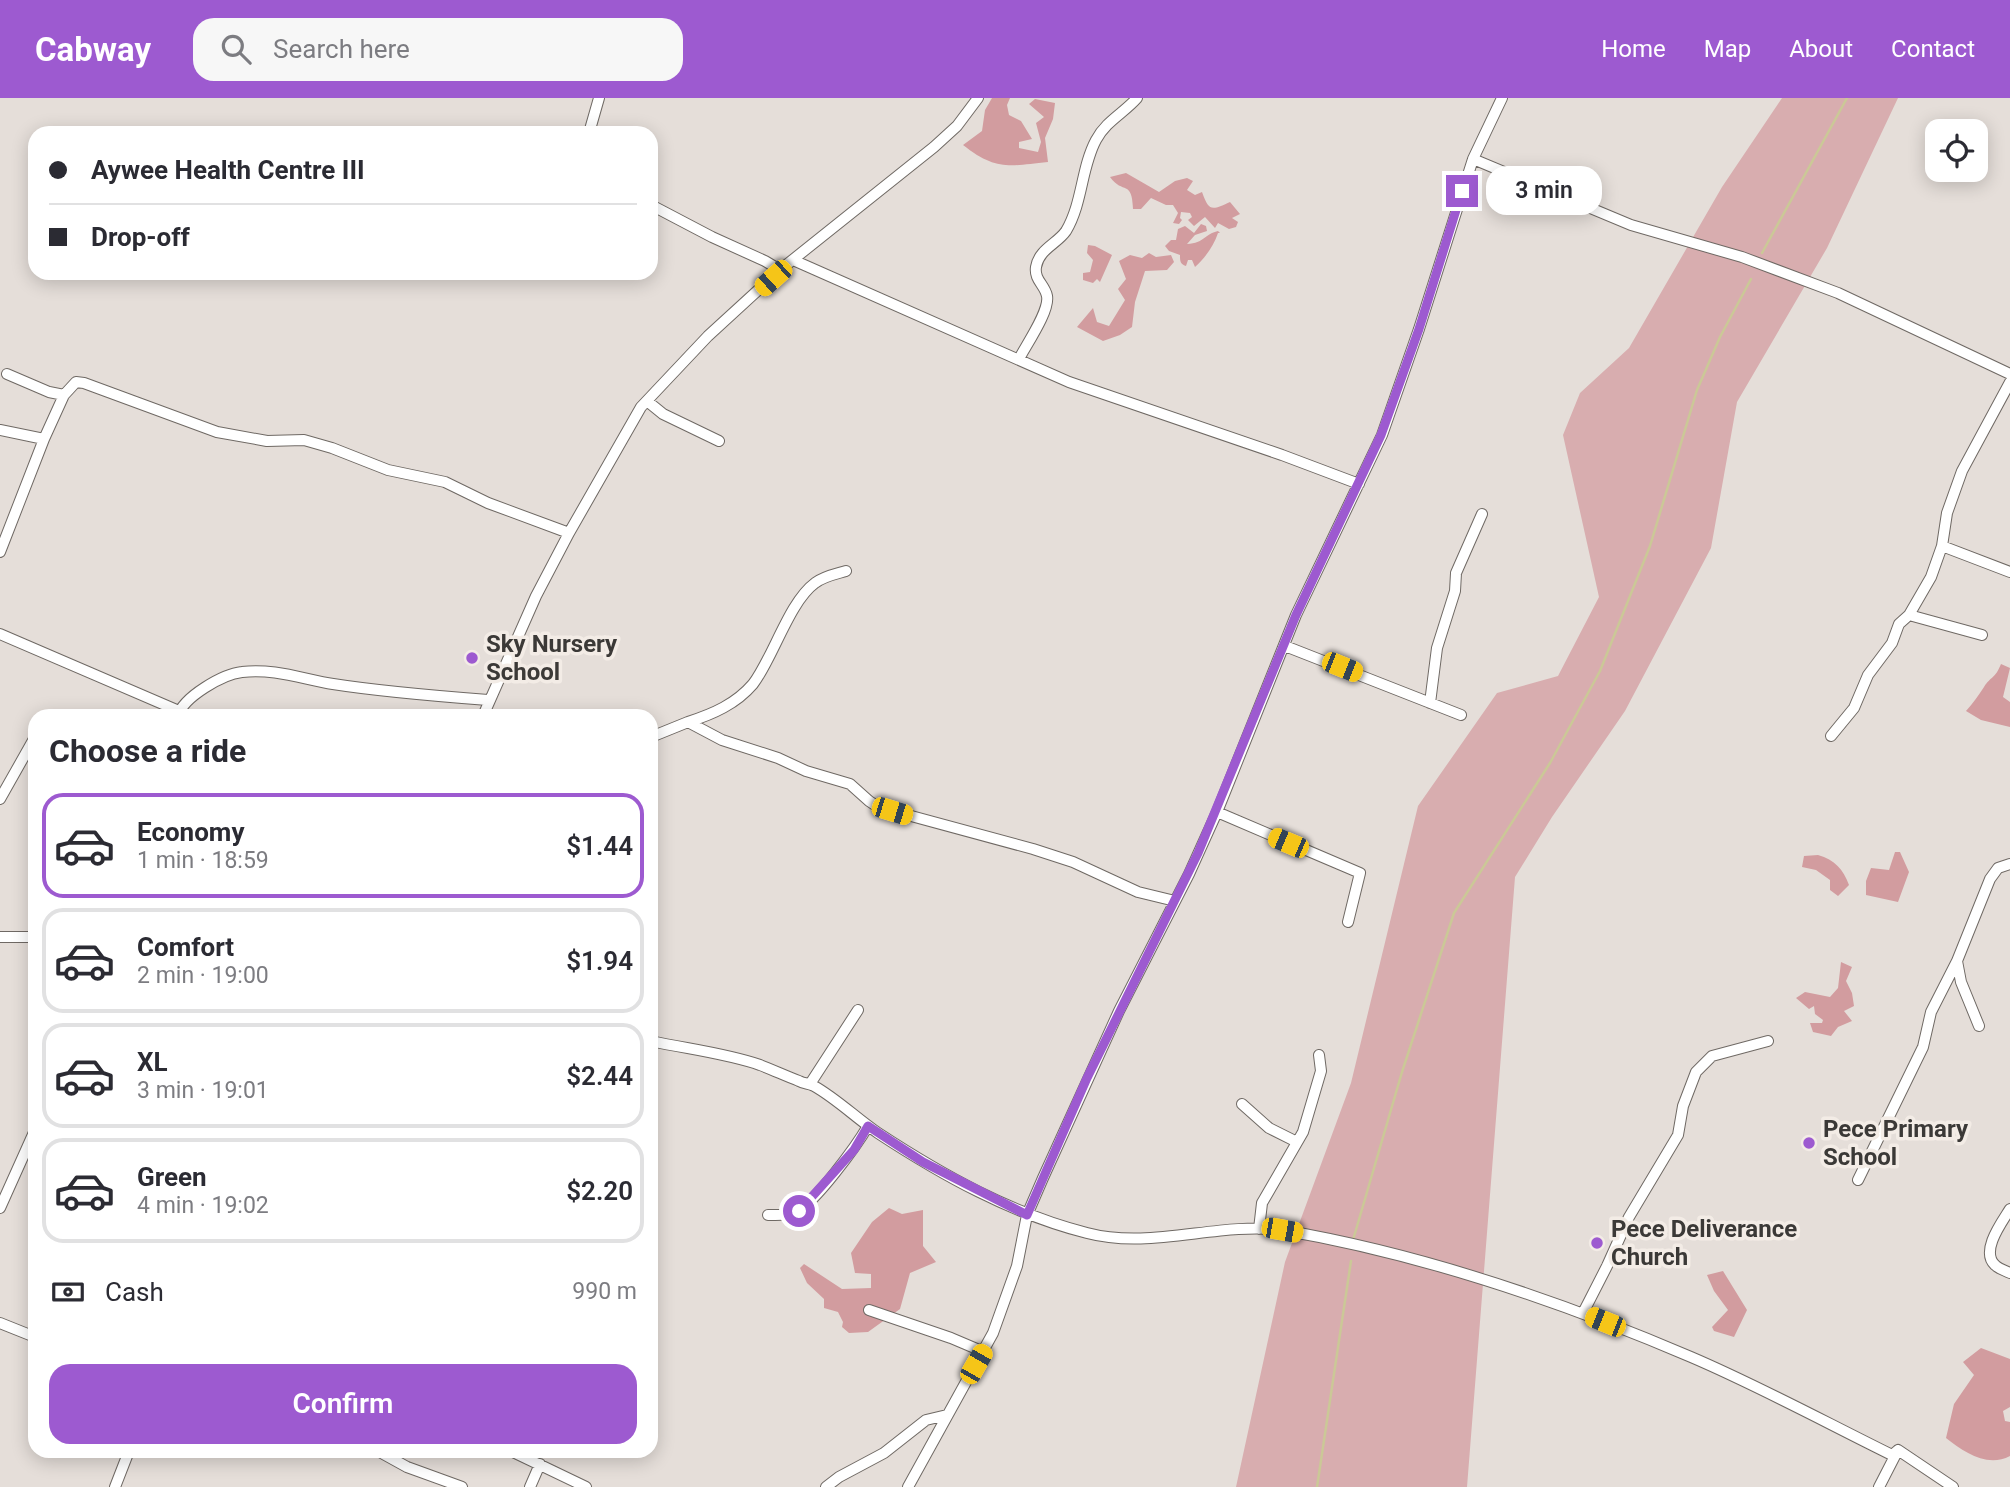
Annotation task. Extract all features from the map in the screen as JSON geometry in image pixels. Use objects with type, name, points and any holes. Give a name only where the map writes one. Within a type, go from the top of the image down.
[{"type":"street","points":[[591,126],[599,98]]},
{"type":"street","points":[[486,709],[536,596],[569,533],[647,401],[708,336],[780,270],[934,147],[957,126],[978,98]]},
{"type":"street","points":[[1018,359],[1047,302],[1045,291],[1037,277],[1037,263],[1046,249],[1066,230],[1075,213],[1088,161],[1098,137],[1107,124],[1137,98]]},
{"type":"street","points":[[908,1487],[998,1322],[1017,1266],[1027,1215],[1087,1078],[1217,812],[1296,615],[1381,435],[1419,329],[1473,159],[1502,98]]},
{"type":"street","points":[[1473,159],[1631,225],[1742,257],[1838,293],[2010,374]]},
{"type":"street","points":[[658,212],[780,270]]},
{"type":"street","points":[[793,260],[1069,382],[1359,484]]},
{"type":"street","points":[[7,374],[49,392],[64,395]]},
{"type":"street","points":[[0,552],[44,439],[64,395],[76,382],[217,432],[267,441],[304,440],[388,470],[444,482],[488,503],[569,533]]},
{"type":"street","points":[[1831,736],[1854,708],[1868,675],[1892,643],[1899,624],[1909,615],[1931,577],[1942,546],[1947,513],[1962,471],[2010,382]]},
{"type":"street","points":[[647,401],[663,414],[719,441]]},
{"type":"street","points":[[0,430],[44,439]]},
{"type":"street","points":[[1430,703],[1437,648],[1455,591],[1456,573],[1482,514]]},
{"type":"street","points":[[1942,546],[2010,572]]},
{"type":"street","points":[[658,734],[713,714],[746,692],[808,590],[816,582],[846,571]]},
{"type":"street","points":[[1909,615],[1982,635]]},
{"type":"street","points":[[0,634],[170,709]]},
{"type":"street","points":[[1285,646],[1461,715]]},
{"type":"street","points":[[182,709],[191,697],[229,675],[242,672],[288,674],[332,684],[488,700]]},
{"type":"street","points":[[688,722],[722,740],[850,784],[878,807],[1043,852],[1073,862],[1138,892],[1175,901]]},
{"type":"street","points":[[0,799],[28,749]]},
{"type":"street","points":[[1217,812],[1360,873],[1348,922]]},
{"type":"street","points":[[1858,1181],[1923,1047],[1931,1012],[1957,961],[1990,879],[1998,868],[2010,864]]},
{"type":"street","points":[[0,937],[28,937]]},
{"type":"street","points":[[1957,961],[1958,971],[1979,1026]]},
{"type":"street","points":[[810,1084],[858,1010]]},
{"type":"street","points":[[1583,1313],[1608,1266],[1629,1217],[1678,1135],[1683,1106],[1696,1072],[1712,1056],[1768,1041]]},
{"type":"street","points":[[658,1043],[759,1065],[810,1084],[923,1162],[1027,1215],[1086,1233],[1128,1239],[1259,1229],[1282,1230],[1364,1246],[1523,1291],[1583,1313],[1693,1358],[1892,1455],[1898,1450]]},
{"type":"street","points":[[1259,1229],[1259,1209],[1303,1132],[1321,1071],[1319,1055]]},
{"type":"street","points":[[1242,1104],[1269,1128],[1297,1142]]},
{"type":"street","points":[[768,1215],[783,1216],[799,1211],[854,1150],[868,1126]]},
{"type":"street","points":[[0,1208],[28,1146]]},
{"type":"street","points":[[2010,1209],[1996,1231],[1991,1258],[1995,1266],[2010,1273]]},
{"type":"street","points":[[869,1311],[951,1338],[984,1352]]},
{"type":"street","points":[[0,1324],[28,1334]]},
{"type":"street","points":[[827,1487],[839,1477],[878,1457],[926,1420],[947,1415]]},
{"type":"street","points":[[1879,1487],[1898,1450]]},
{"type":"street","points":[[1898,1450],[1953,1487]]},
{"type":"street","points":[[115,1487],[126,1458]]},
{"type":"street","points":[[391,1458],[407,1467],[462,1487]]},
{"type":"street","points":[[527,1458],[586,1487]]},
{"type":"street","points":[[530,1487],[540,1464]]},
{"type":"shaded area","points":[[992,98],[1010,98],[1007,105],[1009,115],[1021,121],[1032,139],[1019,142],[1019,148],[1038,152],[1041,142],[1036,123],[1044,117],[1029,104],[1035,99],[1055,103],[1053,119],[1045,138],[1048,162],[1003,165],[985,159],[963,145],[982,131],[985,110]]},
{"type":"shaded area","points":[[1782,98],[1898,98],[1827,248],[1737,402],[1711,548],[1625,711],[1552,817],[1515,877],[1467,1487],[1236,1487],[1285,1262],[1351,1083],[1418,806],[1497,693],[1558,676],[1599,597],[1563,435],[1580,393],[1629,348],[1722,187]]},
{"type":"shaded area","points":[[1126,173],[1159,192],[1175,181],[1187,178],[1193,181],[1187,190],[1195,195],[1202,192],[1212,208],[1230,202],[1240,214],[1232,218],[1238,222],[1236,227],[1229,229],[1218,223],[1215,228],[1205,217],[1194,226],[1188,220],[1192,217],[1190,213],[1181,212],[1182,220],[1179,224],[1173,223],[1178,213],[1173,205],[1166,205],[1151,198],[1141,209],[1133,209],[1129,190],[1110,177]]},
{"type":"shaded area","points":[[1201,224],[1206,226],[1207,231],[1195,235],[1187,244],[1197,242],[1213,232],[1220,233],[1195,267],[1192,260],[1188,260],[1186,266],[1181,262],[1180,255],[1169,251],[1165,246],[1171,240],[1176,240],[1178,229],[1185,226],[1194,233]]},
{"type":"shaded area","points":[[1088,245],[1112,255],[1100,282],[1097,279],[1093,283],[1083,280],[1083,273],[1090,272],[1093,260],[1087,253]]},
{"type":"shaded area","points":[[1149,253],[1156,257],[1171,255],[1174,262],[1167,270],[1145,271],[1135,302],[1132,327],[1103,341],[1077,327],[1093,308],[1097,322],[1109,326],[1125,300],[1118,289],[1126,279],[1119,261],[1130,255],[1142,258]]},
{"type":"shaded area","points":[[2001,664],[2010,668],[2003,697],[2010,702],[2010,727],[1981,720],[1966,711]]},
{"type":"shaded area","points":[[1895,852],[1900,852],[1909,872],[1898,902],[1866,895],[1866,881],[1871,868],[1889,870]]},
{"type":"shaded area","points":[[1818,855],[1834,862],[1847,879],[1849,885],[1838,896],[1830,890],[1830,880],[1816,870],[1802,867],[1804,856]]},
{"type":"shaded area","points":[[1841,962],[1852,967],[1846,981],[1854,1006],[1844,1011],[1852,1021],[1838,1027],[1831,1036],[1813,1032],[1810,1023],[1822,1023],[1823,1020],[1815,1014],[1814,1006],[1809,1009],[1796,998],[1805,992],[1830,997],[1838,988]]},
{"type":"shaded area","points":[[889,1208],[902,1214],[923,1210],[923,1246],[936,1262],[910,1273],[900,1309],[868,1332],[849,1333],[842,1327],[843,1322],[838,1312],[824,1308],[824,1299],[807,1283],[800,1268],[804,1264],[842,1289],[871,1288],[871,1274],[855,1273],[851,1253],[872,1222]]},
{"type":"shaded area","points":[[1723,1271],[1747,1310],[1734,1337],[1714,1331],[1712,1327],[1728,1310],[1714,1291],[1707,1275]]},
{"type":"shaded area","points":[[1981,1348],[2010,1359],[2010,1407],[2003,1411],[2005,1421],[2010,1422],[2010,1456],[2001,1459],[1976,1457],[1946,1438],[1954,1404],[1974,1375],[1963,1362]]},
{"type":"waterway","points":[[1762,253],[1847,98]]},
{"type":"waterway","points":[[1353,1240],[1402,1072],[1454,913],[1550,763],[1600,671],[1650,546],[1697,390],[1720,337],[1751,279]]},
{"type":"waterway","points":[[1317,1487],[1351,1261]]},
{"type":"place","name":"Sky Nursery School","points":[[472,658]]},
{"type":"place","name":"Pece Primary School","points":[[1809,1143]]},
{"type":"place","name":"Pece Deliverance Church","points":[[1597,1243]]},
{"type":"route","points":[[799,1211],[854,1150],[868,1126],[923,1162],[1027,1215],[1087,1078],[1217,812],[1296,615],[1381,435],[1419,329],[1462,191]]}]
